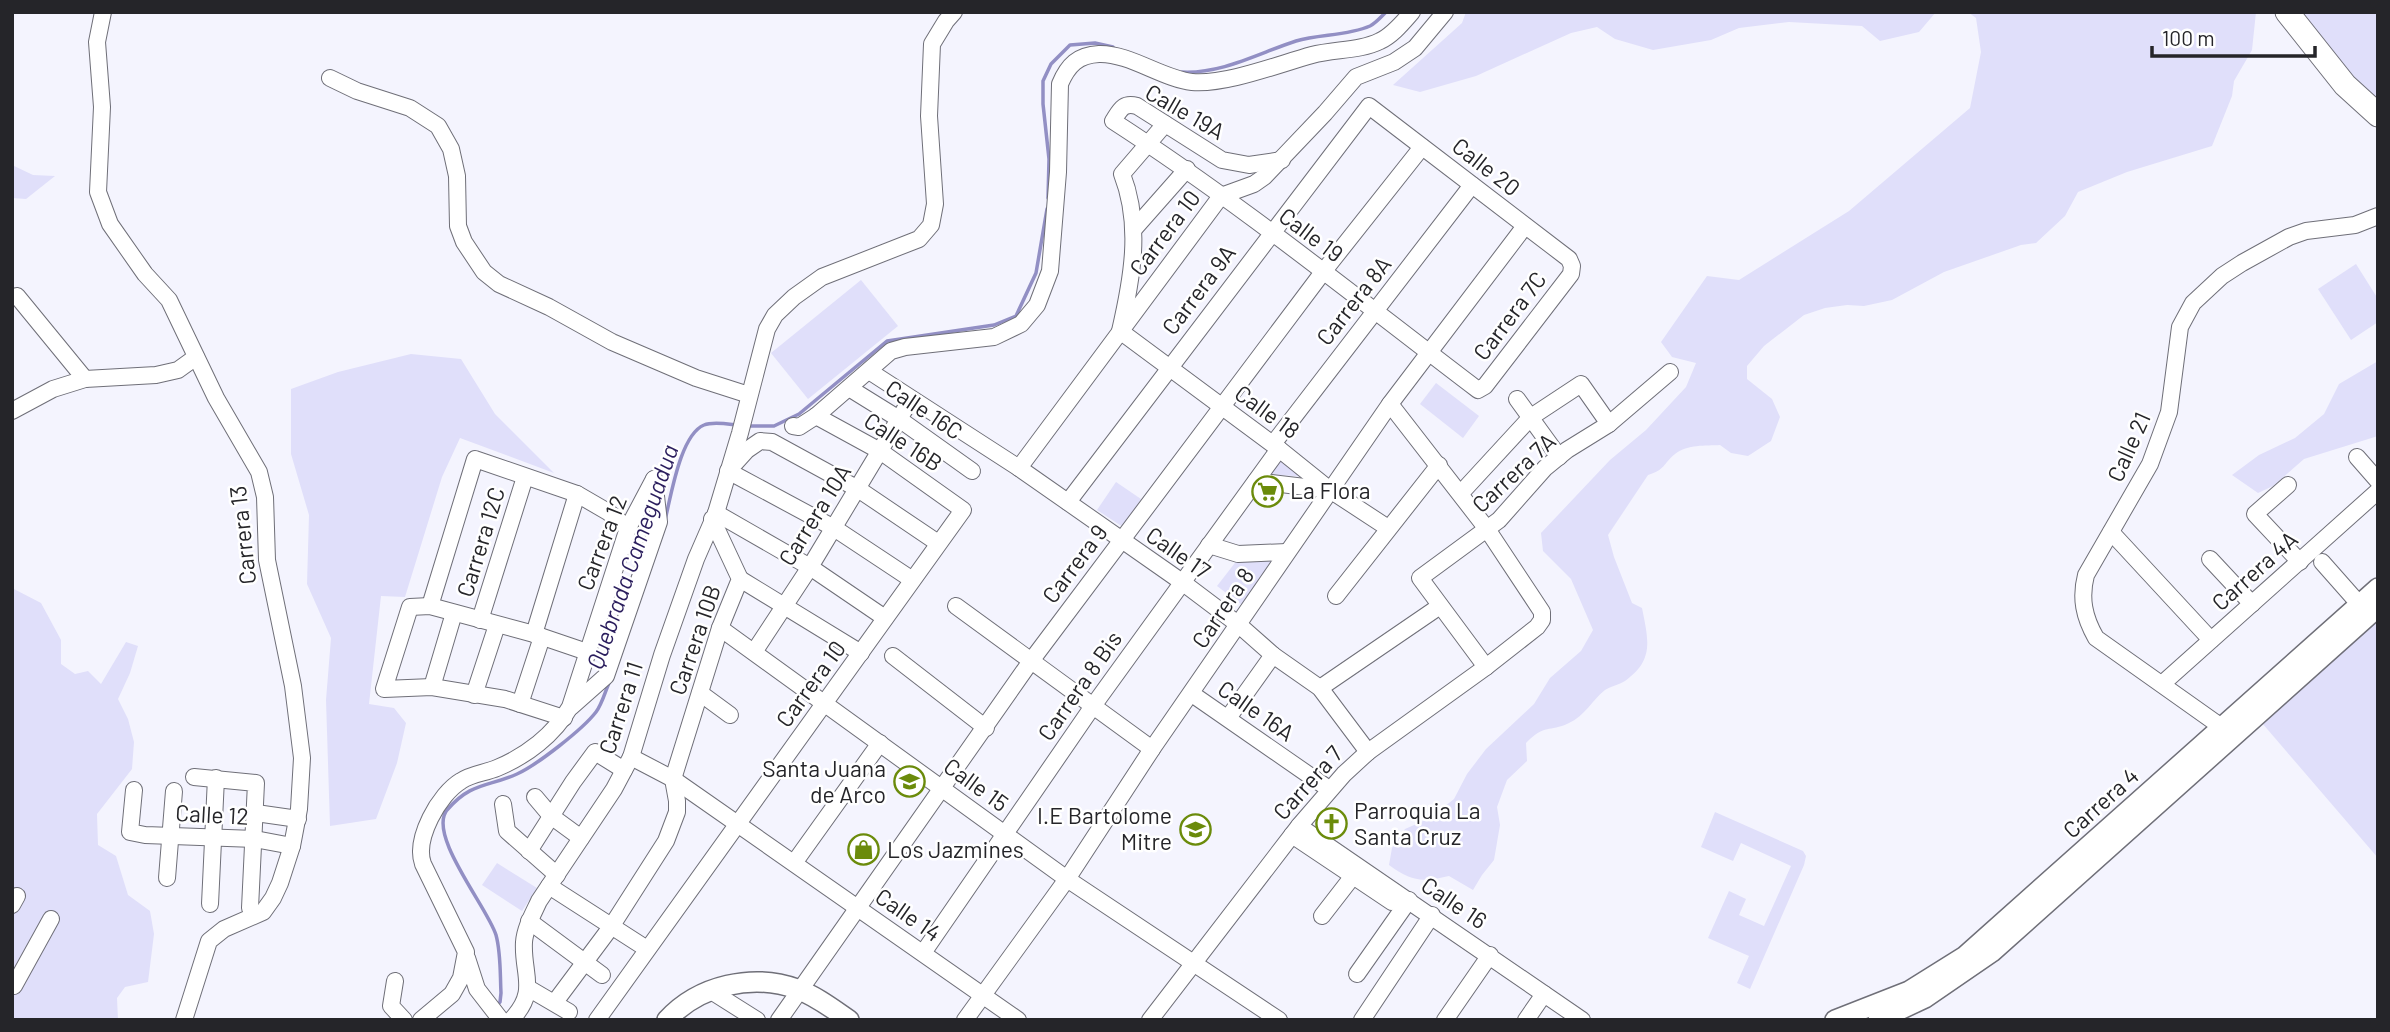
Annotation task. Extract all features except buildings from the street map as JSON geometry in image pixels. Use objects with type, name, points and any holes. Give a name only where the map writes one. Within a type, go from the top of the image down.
[{"type":"highway","points":[[2287,12],[2345,85],[2378,115]]},
{"type":"main road","name":"Carrera 4","points":[[1878,1020],[1926,998],[1992,952],[2369,606],[2378,589]]},
{"type":"main road","name":"Carrera 4","points":[[1835,1020],[1909,991],[1965,956],[2229,732]]},
{"type":"main road","points":[[667,1020],[682,1006],[711,991],[728,985],[755,982],[799,990],[849,1020]]},
{"type":"street","name":"Carrera 13","points":[[103,12],[97,42],[102,107],[99,192],[110,224],[145,274],[169,300],[263,485],[267,560],[287,653],[299,735],[302,781],[298,818],[284,874],[262,912],[224,929],[209,941],[184,1020]]},
{"type":"street","name":"Carrera 11","points":[[528,988],[524,940],[529,921],[628,763],[662,655],[729,471],[767,328],[775,315],[794,297],[822,277],[919,239],[931,225],[935,204],[929,116],[932,44],[954,12]]},
{"type":"street","points":[[793,426],[799,427],[816,415],[891,351],[994,337],[1021,324],[1037,305],[1050,271],[1058,172],[1060,84],[1075,59],[1101,54],[1189,82],[1207,82],[1380,41],[1412,12]]},
{"type":"street","name":"Carrera 10","points":[[1019,468],[1222,196],[1254,184],[1282,160],[1356,77],[1394,62],[1415,48],[1445,12]]},
{"type":"street","points":[[330,78],[411,108],[438,126],[451,149],[457,176],[458,226],[464,242],[484,272],[499,284],[549,307],[612,342],[747,403]]},
{"type":"street","name":"Calle 19A","points":[[1113,121],[1123,106],[1137,106],[1222,160],[1249,166],[1282,160]]},
{"type":"street","name":"Calle 20","points":[[1369,106],[1569,259],[1572,266]]},
{"type":"street","name":"Carrera 9A","points":[[1068,502],[1369,106]]},
{"type":"street","name":"Calle 19","points":[[1113,121],[1187,169],[1478,390]]},
{"type":"street","points":[[1120,331],[1129,291],[1134,229],[1131,197],[1122,174],[1165,124]]},
{"type":"street","name":"Carrera 9","points":[[779,1020],[1031,661],[1323,272],[1422,146]]},
{"type":"street","points":[[1134,229],[1187,169]]},
{"type":"street","name":"Carrera 8A","points":[[1276,447],[1472,186]]},
{"type":"street","name":"Calle 21","points":[[2229,732],[2095,638],[2085,617],[2082,590],[2086,575],[2150,464],[2166,426],[2172,399],[2180,327],[2193,303],[2214,283],[2242,263],[2289,237],[2306,231],[2355,225],[2378,216]]},
{"type":"street","name":"Carrera 8","points":[[965,1020],[1067,879],[1152,749],[1390,404],[1525,226]]},
{"type":"street","name":"Carrera 7C","points":[[1478,390],[1485,386],[1571,274],[1572,266]]},
{"type":"street","points":[[17,296],[85,379]]},
{"type":"street","name":"Calle 18","points":[[1120,331],[1330,490],[1388,528]]},
{"type":"street","points":[[12,411],[53,389],[85,379],[156,375],[178,369],[196,357]]},
{"type":"street","name":"Calle 17","points":[[869,371],[1019,468],[1239,625],[1273,655],[1320,688],[1368,752]]},
{"type":"street","name":"Carrera 7A","points":[[1440,606],[1420,578],[1499,520],[1545,468],[1609,424],[1670,372]]},
{"type":"street","points":[[1461,493],[1531,417],[1581,384],[1609,424]]},
{"type":"street","name":"Calle 16C","points":[[849,388],[899,419],[972,471]]},
{"type":"street","name":"Carrera 10A","points":[[754,652],[810,568],[911,399]]},
{"type":"street","points":[[1517,399],[1559,457]]},
{"type":"street","points":[[1390,404],[1487,529]]},
{"type":"street","name":"Calle 16B","points":[[816,415],[880,451],[963,510]]},
{"type":"street","points":[[911,579],[834,528],[729,471],[747,450],[760,441],[772,442],[858,489],[938,543]]},
{"type":"street","name":"Carrera 8 Bis","points":[[923,953],[1093,706],[1256,481],[1276,447]]},
{"type":"street","points":[[2357,457],[2378,481]]},
{"type":"street","points":[[430,606],[475,459],[577,494],[608,512],[628,528]]},
{"type":"street","points":[[1336,596],[1439,465]]},
{"type":"street","name":"Carrera 12C","points":[[480,620],[525,477]]},
{"type":"street","name":"Carrera 12","points":[[466,952],[419,855],[422,835],[445,797],[461,780],[517,758],[552,731],[606,676],[659,522],[654,479],[628,528],[567,713]]},
{"type":"street","points":[[1256,481],[1330,490]]},
{"type":"street","points":[[2288,485],[2255,514],[2300,562]]},
{"type":"street","name":"Carrera 4A","points":[[2162,684],[2378,491]]},
{"type":"street","points":[[520,704],[577,494]]},
{"type":"street","points":[[638,507],[659,513]]},
{"type":"street","name":"Carrera 10","points":[[597,1020],[963,510]]},
{"type":"street","points":[[714,516],[810,568],[885,618]]},
{"type":"street","name":"Carrera 10B","points":[[673,779],[720,628],[740,579],[714,516]]},
{"type":"street","name":"Carrera 7","points":[[1156,1018],[1193,963],[1329,789],[1368,752],[1486,667],[1537,627],[1542,620],[1542,611],[1487,529]]},
{"type":"street","points":[[2111,532],[2211,640]]},
{"type":"street","points":[[1209,545],[1238,554],[1287,552]]},
{"type":"street","points":[[2210,559],[2252,604]]},
{"type":"street","points":[[2322,562],[2369,606]]},
{"type":"street","points":[[740,579],[861,653]]},
{"type":"street","points":[[567,713],[520,704],[505,698],[432,687],[384,689],[410,607],[430,606],[587,652]]},
{"type":"street","points":[[956,606],[1152,749]]},
{"type":"street","points":[[1320,688],[1440,606],[1486,667]]},
{"type":"street","points":[[432,687],[454,613]]},
{"type":"street","points":[[474,695],[497,625]]},
{"type":"street","name":"Calle 15","points":[[720,628],[1067,879],[1279,1020]]},
{"type":"street","points":[[1228,718],[1273,655]]},
{"type":"street","points":[[892,656],[986,728]]},
{"type":"street","points":[[582,669],[589,678],[601,681]]},
{"type":"street","points":[[700,693],[730,715]]},
{"type":"street","name":"Calle 16A","points":[[1192,694],[1329,789]]},
{"type":"street","points":[[794,863],[880,743]]},
{"type":"street","name":"Calle 14","points":[[551,816],[595,752],[673,779],[1018,1020]]},
{"type":"street","points":[[194,777],[256,783],[250,908]]},
{"type":"street","points":[[210,904],[216,778]]},
{"type":"street","points":[[555,1002],[611,927],[654,861],[674,824],[677,801],[673,779]]},
{"type":"street","name":"Calle 12","points":[[134,790],[130,832],[255,839],[292,846]]},
{"type":"street","points":[[167,878],[174,791]]},
{"type":"street","points":[[535,797],[551,816],[581,838]]},
{"type":"street","points":[[503,804],[507,831],[529,851],[553,881],[611,927],[648,949]]},
{"type":"street","points":[[256,813],[298,818]]},
{"type":"street","points":[[529,851],[551,816]]},
{"type":"street","name":"Calle 16","points":[[1295,831],[1353,876],[1406,905]]},
{"type":"street","name":"Calle 16","points":[[1295,831],[1541,998],[1582,1020]]},
{"type":"street","points":[[1322,916],[1353,876]]},
{"type":"street","points":[[1357,974],[1406,905]]},
{"type":"street","points":[[12,985],[14,986],[51,919]]},
{"type":"street","points":[[1362,1020],[1429,920]]},
{"type":"street","points":[[529,921],[602,975]]},
{"type":"street","points":[[466,952],[477,989],[501,1020]]},
{"type":"street","points":[[421,1020],[452,994],[464,968],[466,952]]},
{"type":"street","points":[[1445,1020],[1487,960]]},
{"type":"street","points":[[395,981],[391,1006],[404,1020]]},
{"type":"street","points":[[511,1020],[523,1004],[528,988],[569,1012]]},
{"type":"street","points":[[711,991],[757,1020]]},
{"type":"street","points":[[1526,1020],[1541,998]]},
{"type":"street","name":"Calle 16","points":[[1541,998],[1565,1020]]},
{"type":"shaded area","points":[[1466,12],[1936,12],[1919,32],[1880,41],[1862,26],[1789,22],[1739,28],[1711,40],[1653,50],[1615,39],[1597,27],[1571,33],[1476,76],[1420,92],[1393,85],[1462,23]]},
{"type":"shaded area","points":[[1968,12],[2256,12],[2252,50],[2234,81],[2232,96],[2212,146],[2127,172],[2078,192],[2065,216],[2036,243],[2021,245],[1944,272],[1892,300],[1864,306],[1825,308],[1804,315],[1764,346],[1747,366],[1747,379],[1772,399],[1780,417],[1771,441],[1748,456],[1731,453],[1720,445],[1697,446],[1680,451],[1661,469],[1648,475],[1608,535],[1632,603],[1642,608],[1647,648],[1641,665],[1625,681],[1605,690],[1575,720],[1543,731],[1526,743],[1527,761],[1507,780],[1497,807],[1500,825],[1494,860],[1473,890],[1449,876],[1417,879],[1397,871],[1389,865],[1392,848],[1405,829],[1430,818],[1454,799],[1467,774],[1486,749],[1534,704],[1550,678],[1581,651],[1593,630],[1571,579],[1543,551],[1541,533],[1610,460],[1646,430],[1686,387],[1696,363],[1672,357],[1661,342],[1707,276],[1739,280],[1849,211],[1970,108],[1981,52],[1976,18]]},
{"type":"shaded area","points":[[2301,12],[2378,12],[2378,104],[2352,77]]},
{"type":"shaded area","points":[[12,165],[33,175],[55,176],[26,199],[12,198]]},
{"type":"shaded area","points":[[2356,264],[2378,299],[2378,322],[2351,340],[2318,289]]},
{"type":"shaded area","points":[[861,280],[898,326],[808,399],[771,353]]},
{"type":"shaded area","points":[[411,354],[461,359],[495,414],[554,473],[460,438],[442,477],[405,597],[381,596],[369,704],[394,708],[406,723],[397,763],[376,819],[330,826],[326,700],[331,638],[307,584],[309,515],[291,454],[291,389],[338,372]]},
{"type":"shaded area","points":[[2378,361],[2378,436],[2304,459],[2273,486],[2258,493],[2232,475],[2259,455],[2295,438],[2324,414],[2339,384]]},
{"type":"shaded area","points":[[1436,383],[1479,416],[1463,438],[1420,404]]},
{"type":"shaded area","points":[[1283,458],[1307,477],[1268,474],[1279,459]]},
{"type":"shaded area","points":[[1116,482],[1141,499],[1123,527],[1097,510]]},
{"type":"shaded area","points":[[1238,559],[1275,559],[1242,605],[1217,586]]},
{"type":"shaded area","points":[[12,588],[41,603],[61,640],[61,664],[75,674],[88,671],[101,684],[126,642],[138,646],[118,699],[128,719],[134,742],[132,769],[97,814],[98,845],[116,856],[128,895],[150,911],[154,934],[148,982],[125,987],[117,998],[118,1020],[12,1020]]},
{"type":"shaded area","points":[[2378,620],[2378,858],[2262,723]]},
{"type":"shaded area","points":[[1715,812],[1803,851],[1806,856],[1750,989],[1737,983],[1749,956],[1708,938],[1729,891],[1746,899],[1739,915],[1764,926],[1791,866],[1741,843],[1733,861],[1701,847]]},
{"type":"shaded area","points":[[497,863],[537,888],[522,911],[482,885]]},
{"type":"waterway","name":"Quebrada Cameguadua","points":[[1182,72],[1211,70],[1296,41],[1361,29],[1372,25],[1386,12]]},
{"type":"waterway","name":"Quebrada Cameguadua","points":[[1048,198],[1049,159],[1043,81],[1051,64],[1070,45],[1095,43],[1113,47]]},
{"type":"waterway","name":"Quebrada Cameguadua","points":[[745,426],[774,426],[799,414],[887,341],[994,325],[1016,316],[1036,273],[1047,209]]},
{"type":"waterway","name":"Quebrada Cameguadua","points":[[665,520],[683,453],[696,431],[712,423],[737,425]]},
{"type":"waterway","name":"Quebrada Cameguadua","points":[[496,1007],[501,993],[500,956],[496,935],[452,853],[445,836],[443,821],[447,810],[464,794],[517,774],[536,763],[581,728],[596,712],[609,683]]},
{"type":"place","name":"La Flora","points":[[1267,491]]},
{"type":"place","name":"Santa Juana de Arco","points":[[909,782]]},
{"type":"place","name":"Parroquia La Santa Cruz","points":[[1331,824]]},
{"type":"place","name":"I.E Bartolome Mitre","points":[[1195,829]]},
{"type":"place","name":"Los Jazmines","points":[[864,850]]}]
